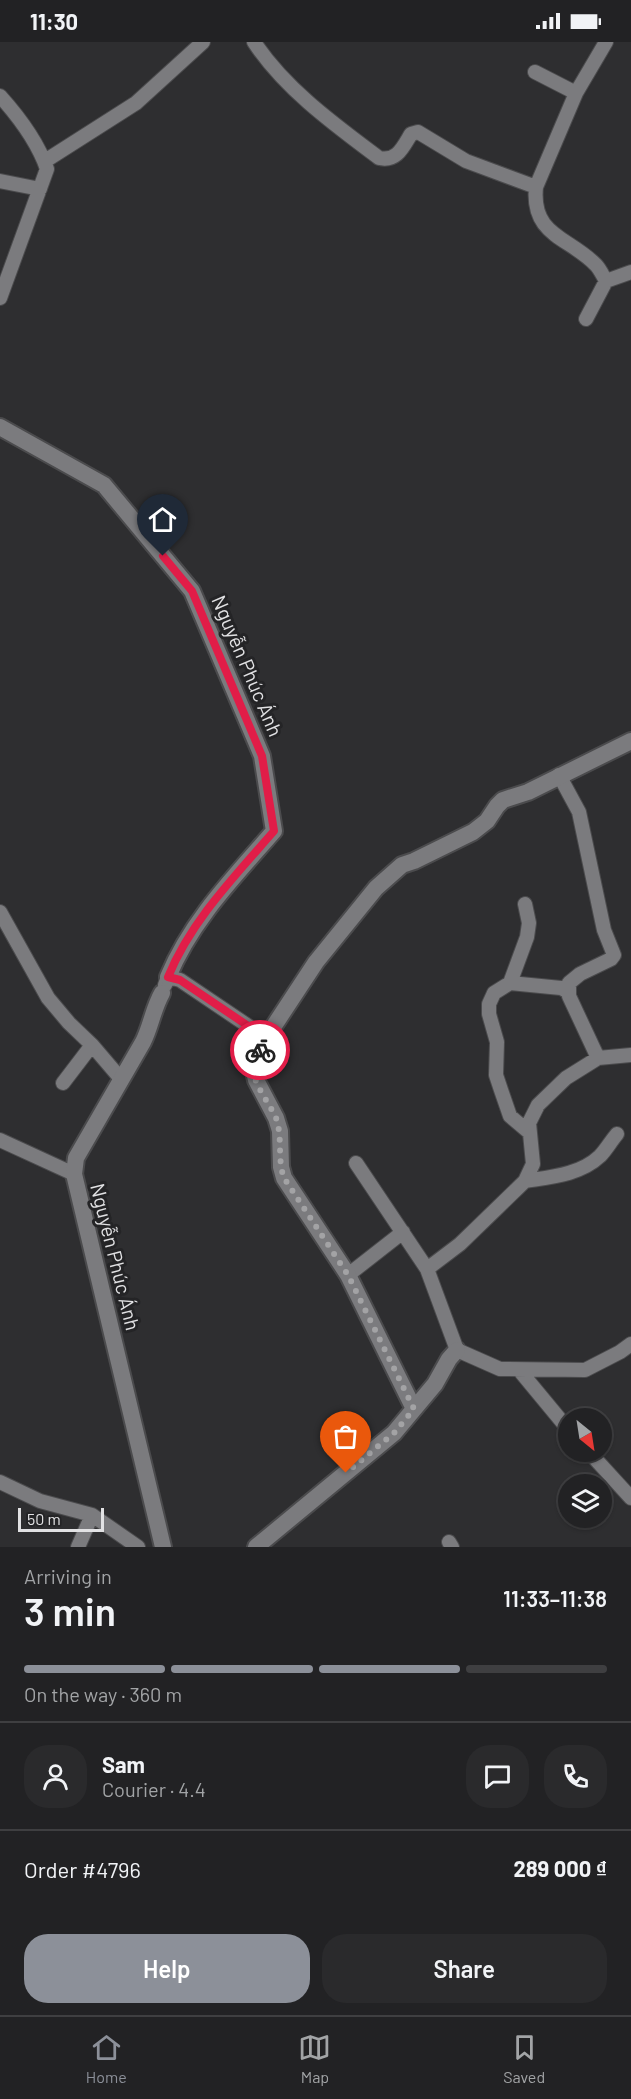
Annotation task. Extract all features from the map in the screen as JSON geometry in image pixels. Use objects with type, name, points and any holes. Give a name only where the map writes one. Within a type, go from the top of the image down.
[{"type":"street","points":[[45,161],[136,102],[203,42]]},
{"type":"street","points":[[254,42],[273,67],[318,109],[379,158],[394,157],[411,134],[418,132],[466,160],[536,187]]},
{"type":"street","points":[[606,42],[576,93],[536,187],[535,206],[544,224],[558,238],[581,252],[597,266],[606,281]]},
{"type":"street","points":[[536,72],[576,93]]},
{"type":"street","points":[[0,96],[45,161],[47,169],[1,294]]},
{"type":"street","points":[[0,181],[40,189]]},
{"type":"street","points":[[586,319],[606,281],[631,272]]},
{"type":"street","name":"Nguyễn Phúc Ánh","points":[[0,427],[105,485],[192,591],[262,756],[274,831],[211,903],[176,958],[168,977]]},
{"type":"street","points":[[414,1409],[348,1275],[286,1182],[282,1171],[276,1118],[256,1080],[253,1067],[266,1038],[316,962],[389,875],[402,866],[472,832],[487,820],[503,800],[528,792],[631,741]]},
{"type":"street","points":[[559,775],[579,812],[604,930],[614,955],[611,959],[580,974],[569,983],[569,996],[598,1058]]},
{"type":"street","points":[[525,904],[529,923],[527,937],[510,982],[494,993],[489,1004],[489,1014],[497,1042],[496,1076],[510,1116],[530,1133]]},
{"type":"street","points":[[0,912],[41,987],[60,1012],[92,1045],[120,1079]]},
{"type":"street","points":[[162,993],[168,977],[180,980],[266,1038]]},
{"type":"street","points":[[510,982],[561,988],[569,992]]},
{"type":"street","name":"Nguyễn Phúc Ánh","points":[[162,993],[154,1008],[152,1024],[143,1042],[76,1158],[74,1174],[163,1547]]},
{"type":"street","points":[[63,1083],[92,1045]]},
{"type":"street","points":[[427,1269],[460,1244],[525,1181],[533,1164],[529,1123],[538,1105],[566,1078],[598,1058],[631,1055]]},
{"type":"street","points":[[525,1181],[562,1176],[582,1167],[599,1157],[617,1134]]},
{"type":"street","points":[[0,1140],[74,1174]]},
{"type":"street","points":[[356,1162],[427,1269],[457,1350],[500,1369],[585,1370],[631,1344]]},
{"type":"street","points":[[348,1275],[403,1232]]},
{"type":"street","points":[[256,1547],[394,1433],[435,1384],[449,1359],[457,1350]]},
{"type":"street","points":[[520,1371],[558,1417]]},
{"type":"street","points":[[598,1462],[631,1498]]},
{"type":"street","points":[[0,1482],[40,1501],[92,1515],[138,1547]]},
{"type":"street","points":[[78,1547],[92,1515]]},
{"type":"way so far","points":[[260,1050],[254,1062],[254,1073],[276,1118],[284,1178],[348,1275],[367,1309],[414,1409],[394,1433],[346,1473]]},
{"type":"route","points":[[163,556],[192,591],[262,756],[274,831],[211,903],[176,958],[168,977],[180,980],[266,1038],[260,1050]]}]
